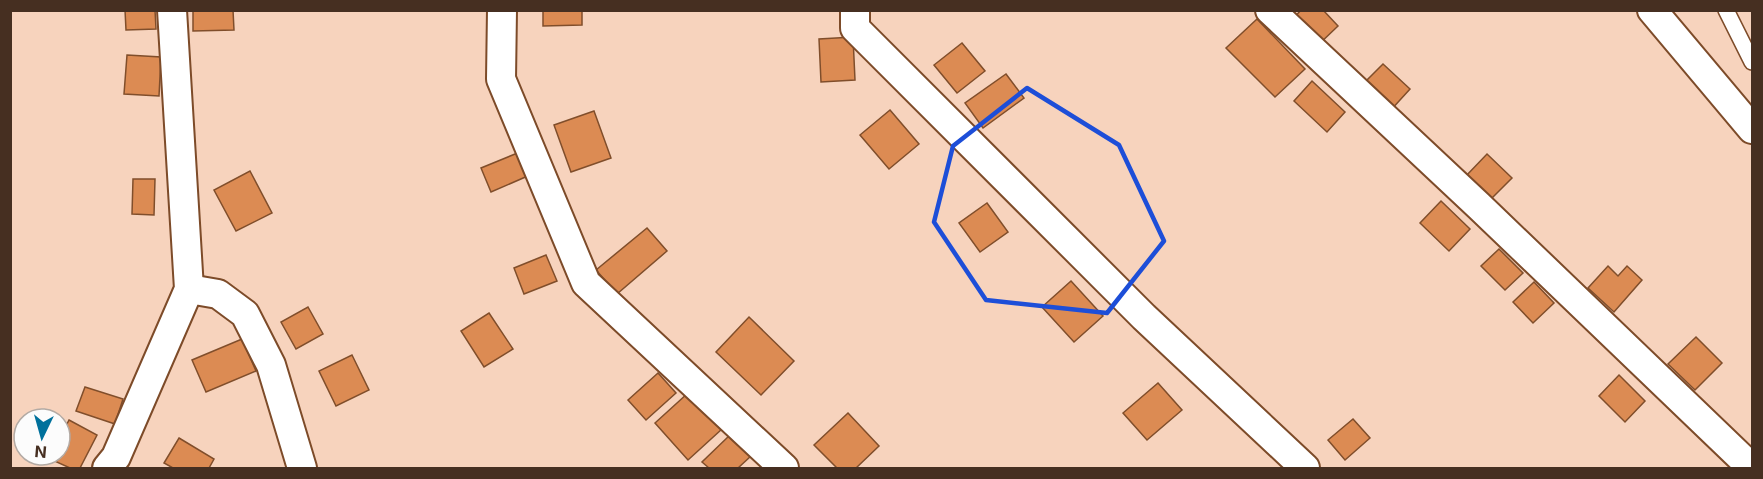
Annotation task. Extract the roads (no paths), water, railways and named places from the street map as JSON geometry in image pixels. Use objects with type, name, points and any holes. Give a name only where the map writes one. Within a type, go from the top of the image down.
[{"type":"street","points":[[107,468],[116,457],[189,289],[172,10]]},
{"type":"street","points":[[502,10],[501,79],[585,283],[784,468]]},
{"type":"street","points":[[855,10],[855,28],[1144,317],[1305,468]]},
{"type":"street","points":[[1270,10],[1479,206],[1752,468]]},
{"type":"street","points":[[1652,10],[1752,129]]},
{"type":"street","points":[[189,289],[218,294],[245,314],[271,365],[302,468]]},
{"type":"lane","points":[[1726,10],[1752,62]]}]
